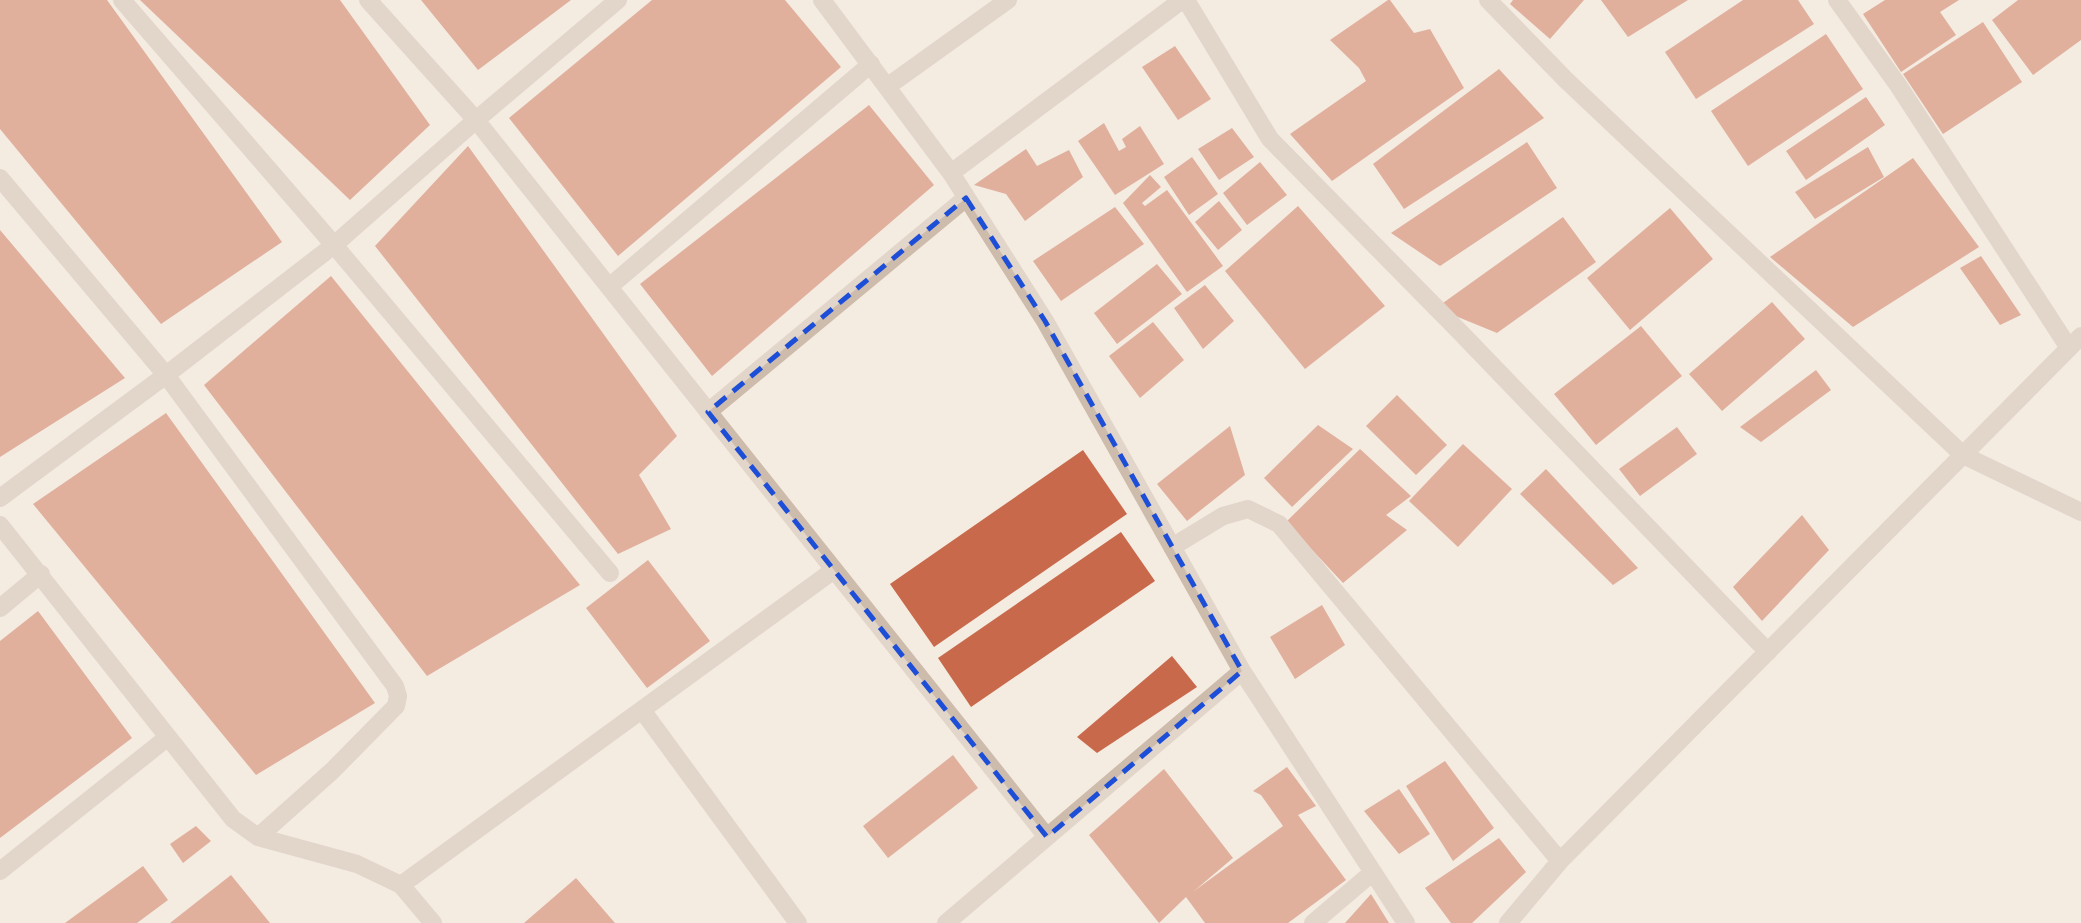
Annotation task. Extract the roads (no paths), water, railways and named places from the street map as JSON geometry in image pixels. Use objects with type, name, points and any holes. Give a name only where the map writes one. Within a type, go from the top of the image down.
[{"type":"street","points":[[121,0],[334,245],[610,573]]},
{"type":"street","points":[[368,0],[476,120],[1047,837]]},
{"type":"street","points":[[0,498],[166,375],[334,245],[618,0]]},
{"type":"street","points":[[822,0],[951,173],[1045,321],[1242,671],[1406,923]]},
{"type":"street","points":[[888,86],[1008,0]]},
{"type":"street","points":[[951,173],[1184,0],[1270,139],[1768,652]]},
{"type":"street","points":[[1488,0],[1566,80],[1963,455],[2081,512]]},
{"type":"street","points":[[1508,923],[1560,860],[2075,342],[1837,0]]},
{"type":"street","points":[[609,288],[871,64]]},
{"type":"street","points":[[0,178],[166,375],[395,686],[398,696],[396,706],[341,762],[258,836]]},
{"type":"street","points":[[708,412],[966,198]]},
{"type":"street","points":[[1172,547],[1223,516],[1248,509],[1279,524],[1560,860]]},
{"type":"street","points":[[0,525],[41,573],[233,819],[258,836],[357,864],[401,885],[433,923]]},
{"type":"street","points":[[401,885],[834,570]]},
{"type":"street","points":[[0,608],[41,573]]},
{"type":"street","points":[[946,923],[1242,671]]},
{"type":"street","points":[[642,710],[798,923]]},
{"type":"street","points":[[0,871],[168,737]]},
{"type":"street","points":[[1313,923],[1373,872]]}]
